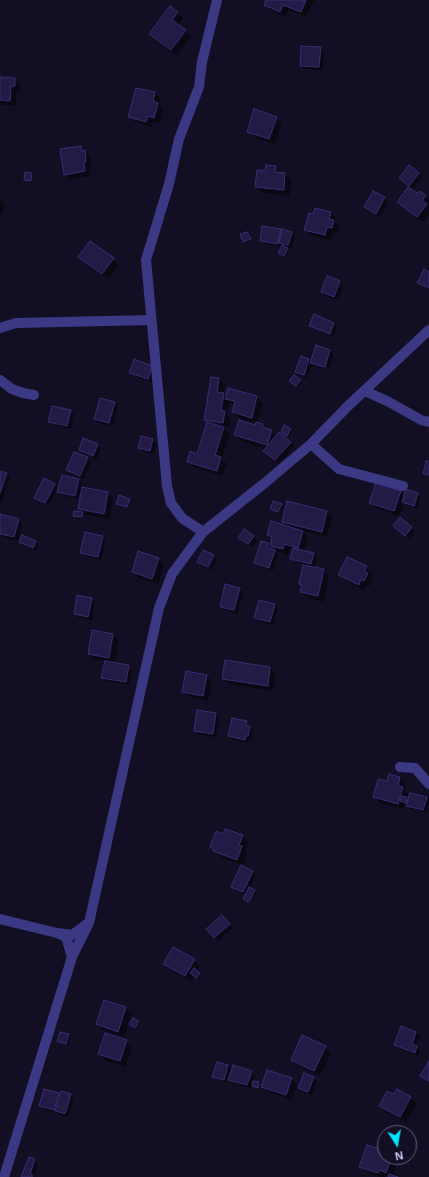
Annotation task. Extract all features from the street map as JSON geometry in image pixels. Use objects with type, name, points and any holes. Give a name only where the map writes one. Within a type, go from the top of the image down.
[{"type":"street","points":[[203,532],[182,518],[171,503],[167,486],[146,260],[169,184],[179,139],[199,87],[202,62],[216,0]]},
{"type":"street","points":[[0,328],[16,324],[151,320]]},
{"type":"street","points":[[4,1177],[72,957],[88,923],[159,608],[172,574],[203,532],[311,444],[365,390],[429,330]]},
{"type":"street","points":[[0,380],[12,389],[34,395]]},
{"type":"street","points":[[365,390],[421,420],[429,422]]},
{"type":"street","points":[[311,444],[339,469],[403,486]]},
{"type":"street","points":[[400,766],[415,768],[429,784]]},
{"type":"street","points":[[0,919],[57,933],[72,935],[88,923]]},
{"type":"street","points":[[57,933],[66,937],[72,957]]},
{"type":"building","points":[[266,0],[306,0],[301,12],[283,5],[280,12],[264,5]]},
{"type":"building","points":[[170,6],[178,12],[172,20],[186,30],[171,50],[149,34]]},
{"type":"building","points":[[301,46],[321,47],[319,67],[300,66]]},
{"type":"building","points":[[0,77],[15,78],[15,86],[11,86],[10,101],[0,100]]},
{"type":"building","points":[[136,88],[155,92],[153,101],[158,103],[154,118],[148,116],[146,122],[128,117]]},
{"type":"building","points":[[254,109],[277,117],[269,139],[247,132]]},
{"type":"building","points":[[81,146],[81,151],[85,150],[85,171],[64,175],[60,149]]},
{"type":"building","points":[[266,165],[276,166],[275,172],[285,173],[284,190],[255,187],[257,170],[265,171]]},
{"type":"building","points":[[409,165],[419,173],[409,186],[399,178]]},
{"type":"building","points":[[25,172],[32,173],[31,181],[24,180]]},
{"type":"building","points":[[408,187],[417,193],[419,191],[426,195],[422,201],[427,204],[417,217],[397,202]]},
{"type":"building","points":[[373,191],[385,197],[376,214],[364,207]]},
{"type":"building","points":[[315,208],[331,212],[329,219],[334,220],[332,228],[327,227],[325,235],[304,230],[309,213],[313,214]]},
{"type":"building","points":[[262,226],[281,229],[278,244],[260,241]]},
{"type":"building","points":[[282,229],[292,232],[288,245],[279,243]]},
{"type":"building","points":[[247,232],[251,239],[243,242],[240,234]]},
{"type":"building","points":[[90,241],[114,258],[102,274],[78,257]]},
{"type":"building","points":[[282,245],[288,248],[284,256],[278,253]]},
{"type":"building","points":[[424,269],[429,272],[429,288],[417,283]]},
{"type":"building","points":[[327,276],[340,281],[334,297],[321,292]]},
{"type":"building","points":[[314,314],[334,323],[330,334],[309,326]]},
{"type":"building","points":[[316,345],[330,350],[325,367],[310,363]]},
{"type":"building","points":[[301,356],[309,359],[304,375],[295,372]]},
{"type":"building","points":[[134,359],[152,366],[148,379],[129,373]]},
{"type":"building","points":[[294,375],[301,380],[296,386],[289,381]]},
{"type":"building","points":[[211,377],[219,378],[217,392],[224,393],[221,411],[225,411],[223,423],[204,420]]},
{"type":"building","points":[[228,388],[257,396],[252,418],[232,412],[235,401],[225,399]]},
{"type":"building","points":[[100,398],[115,402],[109,423],[94,419]]},
{"type":"building","points":[[52,406],[71,410],[67,426],[48,422]]},
{"type":"building","points":[[239,420],[255,425],[256,422],[263,424],[262,427],[272,430],[267,445],[234,435]]},
{"type":"building","points":[[207,422],[224,427],[215,455],[221,457],[217,471],[187,462],[190,451],[197,454]]},
{"type":"building","points":[[284,425],[291,429],[287,436],[281,432]]},
{"type":"building","points":[[279,432],[291,442],[275,460],[263,451]]},
{"type":"building","points":[[141,436],[153,439],[150,451],[138,448]]},
{"type":"building","points":[[83,438],[98,444],[93,456],[79,450]]},
{"type":"building","points":[[74,452],[88,457],[80,476],[66,470]]},
{"type":"building","points":[[426,461],[429,461],[429,475],[423,474]]},
{"type":"building","points":[[0,471],[7,473],[0,493]]},
{"type":"building","points":[[62,475],[79,479],[75,496],[57,492]]},
{"type":"building","points":[[44,478],[55,484],[45,503],[34,498]]},
{"type":"building","points":[[376,483],[401,491],[394,511],[369,503]]},
{"type":"building","points":[[82,487],[108,492],[104,514],[78,509]]},
{"type":"building","points":[[406,489],[418,493],[414,506],[402,502]]},
{"type":"building","points":[[119,495],[130,499],[127,507],[116,504]]},
{"type":"building","points":[[273,501],[282,504],[278,512],[270,509]]},
{"type":"building","points":[[287,501],[327,511],[322,532],[282,522]]},
{"type":"building","points":[[74,511],[83,512],[82,517],[73,516]]},
{"type":"building","points":[[0,514],[19,519],[14,537],[0,534]]},
{"type":"building","points":[[400,517],[412,527],[405,536],[393,526]]},
{"type":"building","points":[[271,521],[303,531],[298,548],[284,544],[283,549],[270,546],[272,537],[267,535]]},
{"type":"building","points":[[244,529],[254,536],[248,544],[238,538]]},
{"type":"building","points":[[85,532],[103,536],[98,557],[80,553]]},
{"type":"building","points":[[22,535],[36,541],[33,548],[19,542]]},
{"type":"building","points":[[261,541],[268,543],[267,547],[275,550],[269,568],[254,563]]},
{"type":"building","points":[[293,548],[314,553],[311,564],[290,559]]},
{"type":"building","points":[[203,550],[214,555],[208,567],[197,562]]},
{"type":"building","points":[[138,551],[159,558],[152,579],[132,572]]},
{"type":"building","points":[[347,557],[367,566],[364,572],[368,573],[364,581],[361,579],[359,585],[338,575]]},
{"type":"building","points":[[303,565],[324,569],[318,596],[300,592],[302,585],[299,584]]},
{"type":"building","points":[[225,584],[240,588],[234,610],[220,607]]},
{"type":"building","points":[[77,595],[92,598],[88,617],[74,614]]},
{"type":"building","points":[[259,600],[275,604],[270,622],[254,618]]},
{"type":"building","points":[[92,630],[113,634],[109,658],[88,654]]},
{"type":"building","points":[[225,660],[270,667],[268,686],[222,679]]},
{"type":"building","points":[[105,661],[129,665],[126,682],[101,678]]},
{"type":"building","points":[[186,671],[207,675],[203,696],[182,692]]},
{"type":"building","points":[[197,710],[216,713],[213,734],[194,731]]},
{"type":"building","points":[[232,718],[247,721],[246,725],[250,726],[248,736],[246,736],[245,740],[228,736]]},
{"type":"building","points":[[389,774],[400,777],[398,786],[403,787],[398,804],[373,797],[378,779],[387,781]]},
{"type":"building","points":[[410,793],[427,797],[423,810],[406,806]]},
{"type":"building","points":[[402,796],[407,797],[406,803],[400,801]]},
{"type":"building","points":[[225,829],[243,835],[239,845],[242,846],[237,860],[213,851],[214,849],[210,847],[216,831],[223,834]]},
{"type":"building","points":[[241,865],[253,871],[243,892],[231,887]]},
{"type":"building","points":[[249,887],[255,890],[249,902],[243,899]]},
{"type":"building","points":[[222,915],[230,924],[214,938],[206,929]]},
{"type":"building","points":[[173,947],[195,959],[185,976],[163,964]]},
{"type":"building","points":[[194,968],[200,973],[197,978],[190,973]]},
{"type":"building","points":[[104,1000],[126,1007],[118,1032],[96,1024]]},
{"type":"building","points":[[133,1018],[139,1021],[135,1028],[129,1024]]},
{"type":"building","points":[[401,1026],[416,1032],[412,1044],[417,1046],[415,1053],[394,1045]]},
{"type":"building","points":[[60,1032],[69,1034],[66,1044],[57,1041]]},
{"type":"building","points":[[105,1033],[127,1040],[120,1061],[98,1054]]},
{"type":"building","points":[[302,1035],[326,1046],[314,1071],[291,1060]]},
{"type":"building","points":[[429,1061],[429,1081],[420,1076]]},
{"type":"building","points":[[217,1062],[228,1065],[224,1080],[212,1077]]},
{"type":"building","points":[[233,1065],[252,1071],[247,1085],[228,1080]]},
{"type":"building","points":[[267,1070],[292,1078],[286,1095],[261,1087]]},
{"type":"building","points":[[304,1073],[314,1077],[308,1092],[298,1088]]},
{"type":"building","points":[[253,1081],[259,1082],[258,1088],[252,1086]]},
{"type":"building","points":[[44,1089],[59,1093],[54,1110],[39,1106]]},
{"type":"building","points":[[397,1089],[411,1097],[400,1117],[379,1106],[387,1091],[394,1094]]},
{"type":"building","points":[[61,1091],[71,1094],[65,1114],[55,1111]]},
{"type":"building","points":[[367,1145],[377,1148],[377,1165],[389,1165],[386,1173],[380,1170],[378,1173],[359,1167]]},
{"type":"building","points":[[29,1157],[35,1159],[30,1174],[33,1175],[32,1177],[21,1177]]},
{"type":"building","points":[[389,1174],[398,1177],[388,1177]]}]
